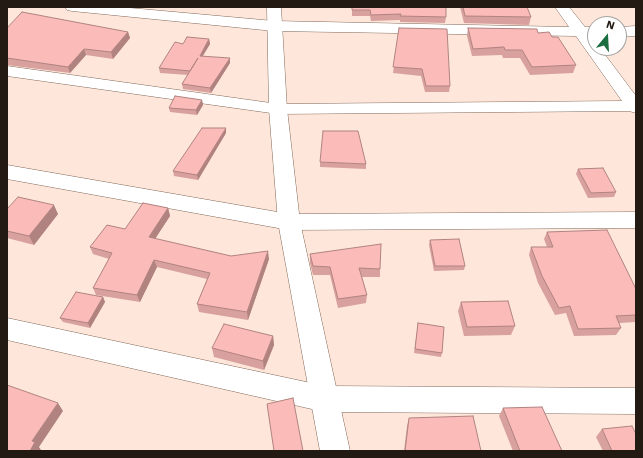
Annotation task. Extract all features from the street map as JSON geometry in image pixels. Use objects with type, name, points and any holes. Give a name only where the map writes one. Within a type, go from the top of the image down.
[{"type":"street","points":[[72,7],[587,32]]},
{"type":"street","points":[[562,7],[587,31]]},
{"type":"street","points":[[274,16],[278,109],[289,222],[335,451]]},
{"type":"street","points":[[603,56],[635,107]]},
{"type":"street","points":[[7,71],[278,109],[635,107]]},
{"type":"street","points":[[7,172],[289,222],[636,220]]},
{"type":"street","points":[[7,329],[325,399],[636,400]]},
{"type":"building","points":[[352,7],[446,7],[446,17],[400,16],[401,14],[371,15],[370,10],[352,10]]},
{"type":"building","points":[[463,7],[527,7],[531,17],[465,16]]},
{"type":"building","points":[[22,12],[128,32],[111,52],[84,49],[68,67],[7,58],[7,28]]},
{"type":"building","points":[[399,28],[447,29],[450,86],[426,86],[422,69],[393,67]]},
{"type":"building","points":[[468,28],[537,29],[538,33],[549,32],[552,37],[558,37],[576,65],[532,67],[522,50],[505,50],[504,47],[473,49]]},
{"type":"building","points":[[187,37],[209,39],[200,56],[230,58],[210,88],[182,84],[190,71],[159,68],[175,42],[183,44]]},
{"type":"building","points":[[175,96],[202,100],[196,110],[169,108]]},
{"type":"building","points":[[202,128],[226,128],[197,175],[173,171]]},
{"type":"building","points":[[323,131],[358,131],[366,164],[320,162]]},
{"type":"building","points":[[603,168],[616,192],[591,193],[578,169]]},
{"type":"building","points":[[18,197],[54,205],[29,236],[7,231],[7,209]]},
{"type":"building","points":[[143,203],[168,208],[149,237],[231,256],[268,251],[247,312],[197,304],[210,273],[154,260],[137,295],[93,288],[112,253],[90,247],[107,225],[125,229]]},
{"type":"building","points":[[607,230],[636,289],[636,315],[616,316],[621,328],[578,329],[570,306],[559,308],[542,276],[531,247],[553,247],[547,232]]},
{"type":"building","points":[[459,239],[465,266],[435,266],[430,240]]},
{"type":"building","points":[[381,244],[380,269],[359,268],[367,295],[338,299],[330,267],[313,266],[310,254]]},
{"type":"building","points":[[76,292],[103,297],[88,323],[60,318]]},
{"type":"building","points":[[508,301],[515,326],[467,327],[461,302]]},
{"type":"building","points":[[418,323],[444,327],[442,353],[415,349]]},
{"type":"building","points":[[224,324],[273,336],[263,361],[212,348]]},
{"type":"building","points":[[7,385],[58,403],[32,441],[35,442],[30,451],[7,451]]},
{"type":"building","points":[[293,398],[303,451],[274,451],[267,404]]},
{"type":"building","points":[[542,407],[562,451],[520,451],[503,408]]},
{"type":"building","points":[[473,416],[481,451],[405,451],[409,418]]},
{"type":"building","points":[[632,426],[636,434],[636,451],[612,451],[602,429]]}]
